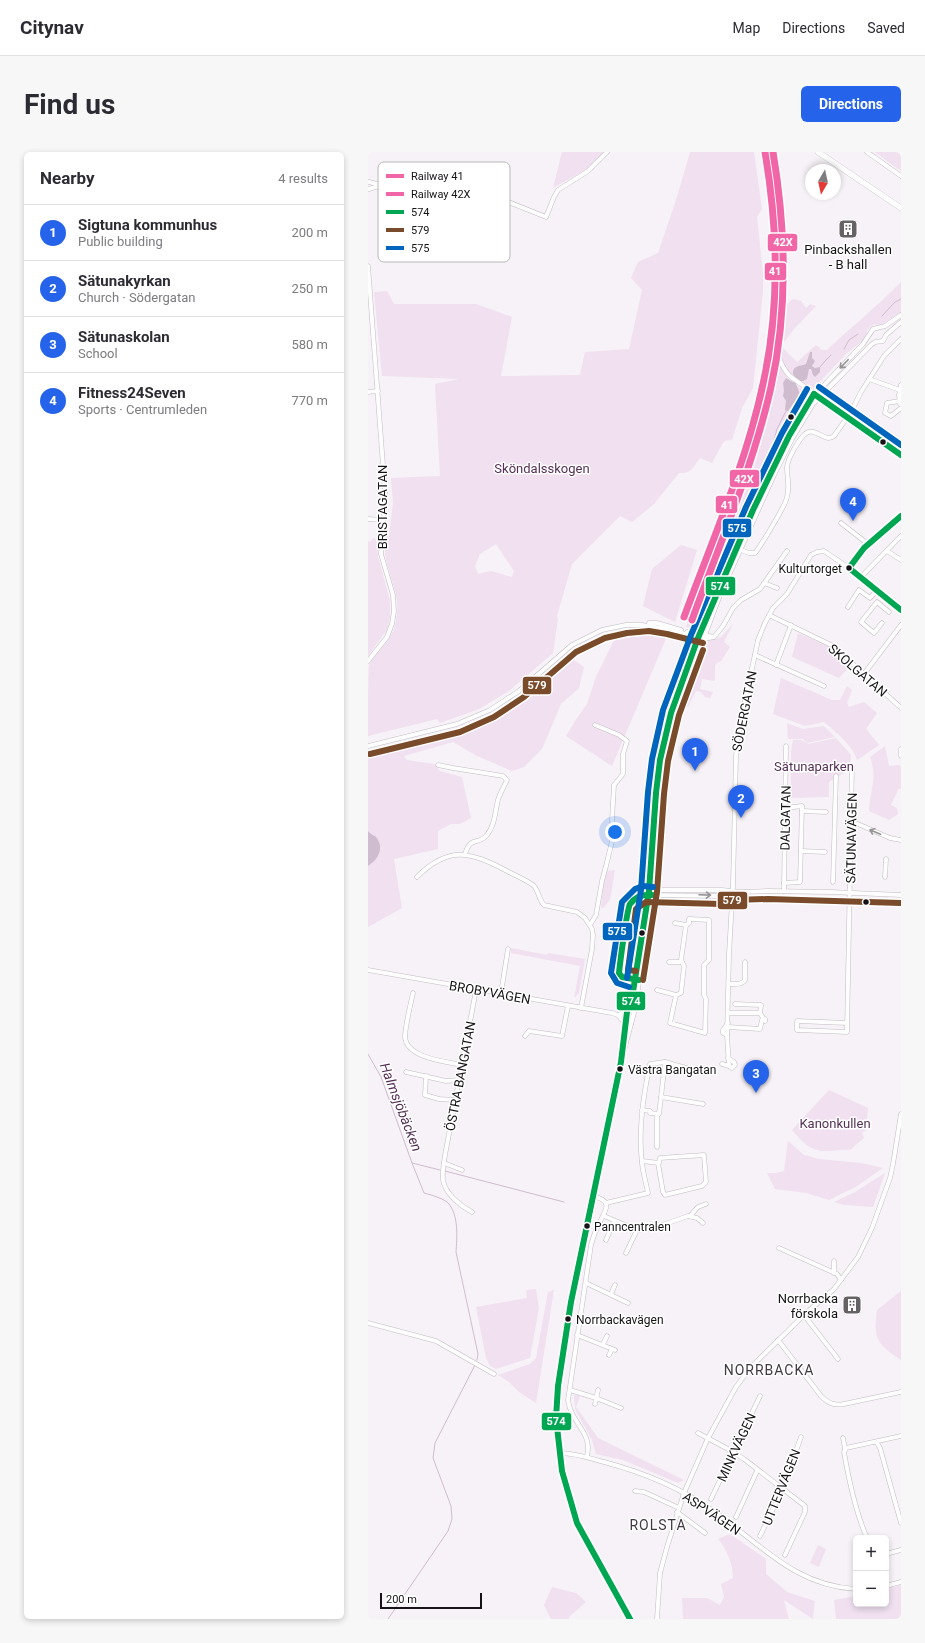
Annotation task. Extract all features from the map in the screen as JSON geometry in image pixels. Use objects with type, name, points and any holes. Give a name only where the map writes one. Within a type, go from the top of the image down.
[{"type":"main road","points":[[818,152],[901,208]]},
{"type":"street","points":[[510,203],[546,217],[558,190],[588,171],[607,152]]},
{"type":"street","points":[[867,152],[901,176]]},
{"type":"street","points":[[378,184],[368,181],[368,189],[378,186]]},
{"type":"street","name":"BRISTAGATAN","points":[[368,266],[384,492],[381,554],[393,595],[394,610],[392,624],[387,637],[368,661]]},
{"type":"street","points":[[625,1011],[632,998],[650,893],[656,793],[660,760],[670,713],[699,636],[776,461],[802,413],[814,394],[870,335],[871,332],[876,328],[882,328],[901,316]]},
{"type":"street","points":[[628,1026],[633,1020],[650,893],[660,795],[669,738],[674,715],[720,594],[738,549],[792,439],[813,404],[875,342],[881,342],[886,335],[901,322]]},
{"type":"street","points":[[368,326],[373,326]]},
{"type":"street","points":[[882,328],[886,335]]},
{"type":"street","points":[[870,335],[875,342]]},
{"type":"street","points":[[738,549],[752,553],[757,551],[784,505],[788,491],[788,462],[804,434],[811,431],[816,432],[826,438],[832,438],[848,418],[868,380],[884,356],[901,339]]},
{"type":"street","points":[[776,347],[785,371],[794,380],[901,455]]},
{"type":"street","points":[[868,380],[900,390]]},
{"type":"street","points":[[900,401],[887,403],[885,413],[891,416],[901,409],[901,385]]},
{"type":"street","points":[[368,392],[378,391]]},
{"type":"street","points":[[901,516],[868,544],[849,568],[901,610]]},
{"type":"street","points":[[368,519],[382,520]]},
{"type":"street","points":[[841,523],[868,544]]},
{"type":"street","points":[[861,577],[901,536]]},
{"type":"street","points":[[668,627],[691,636],[714,637],[723,626],[730,612],[737,603],[760,589],[787,551]]},
{"type":"street","name":"SÖDERGATAN","points":[[722,1064],[728,1066],[728,1013],[733,892],[736,751],[758,640],[769,615],[779,601],[787,594],[811,555],[824,551],[849,568]]},
{"type":"street","points":[[887,551],[901,560]]},
{"type":"street","points":[[764,583],[777,588]]},
{"type":"street","points":[[848,607],[859,590],[870,598],[877,590]]},
{"type":"street","points":[[882,623],[874,633],[861,622],[877,602],[889,612]]},
{"type":"street","name":"SKOLGATAN","points":[[769,615],[833,646],[901,708]]},
{"type":"street","points":[[368,746],[438,729],[475,717],[515,694],[572,645],[602,630],[649,623],[668,627],[691,636]]},
{"type":"street","points":[[776,665],[791,625]]},
{"type":"street","points":[[864,674],[901,625]]},
{"type":"street","points":[[691,636],[695,647]]},
{"type":"street","points":[[755,655],[824,686]]},
{"type":"street","points":[[590,925],[596,915],[602,880],[614,833],[612,820],[614,784],[623,774],[623,754],[627,741],[619,735],[595,725]]},
{"type":"street","name":"DALGATAN","points":[[784,891],[786,746]]},
{"type":"street","points":[[901,749],[901,756]]},
{"type":"street","points":[[438,765],[503,776],[507,780],[498,800],[491,829],[486,836],[471,842],[465,854]]},
{"type":"street","name":"SÄTUNAVÄGEN","points":[[847,1023],[797,1021],[797,1030],[847,1032],[852,766]]},
{"type":"street","points":[[833,882],[836,776]]},
{"type":"street","points":[[784,883],[800,882],[802,806],[785,808]]},
{"type":"street","points":[[802,811],[826,812]]},
{"type":"street","points":[[850,821],[890,838],[901,840]]},
{"type":"street","points":[[801,851],[825,852]]},
{"type":"street","points":[[417,877],[429,865],[440,858],[465,854],[488,861],[534,886],[544,905],[577,912],[590,925],[593,935],[592,949],[581,1008]]},
{"type":"street","points":[[885,877],[886,859]]},
{"type":"street","points":[[650,893],[722,890],[733,892],[784,891],[901,895]]},
{"type":"street","points":[[657,990],[676,995],[681,993],[684,966],[682,962],[686,925],[689,923],[689,919],[709,920],[709,960],[704,965],[704,995],[706,999],[705,1033],[670,1023],[676,995]]},
{"type":"street","points":[[675,923],[686,925]]},
{"type":"street","points":[[501,993],[508,949]]},
{"type":"street","points":[[669,962],[682,962]]},
{"type":"street","points":[[729,984],[742,984],[744,982],[745,962]]},
{"type":"street","name":"BROBYVÄGEN","points":[[368,970],[618,1015]]},
{"type":"street","name":"ÖSTRA BANGATAN","points":[[472,1212],[460,1205],[449,1192],[443,1180],[443,1170],[476,990]]},
{"type":"street","points":[[412,993],[405,1037],[408,1045],[421,1056],[462,1065]]},
{"type":"street","points":[[628,1026],[618,1015],[631,1009],[636,997]]},
{"type":"street","points":[[728,1025],[760,1029],[762,1020],[765,1020],[760,1014],[761,1005],[735,1004]]},
{"type":"street","points":[[525,1036],[529,1031],[562,1036],[568,1006]]},
{"type":"street","points":[[625,1011],[630,1020],[571,1302],[558,1386],[556,1418],[560,1453],[569,1499],[577,1523],[630,1619]]},
{"type":"street","name":"BROBYVÄGEN","points":[[612,1013],[625,1011]]},
{"type":"street","points":[[728,1013],[760,1014]]},
{"type":"street","points":[[656,1147],[657,1114],[659,1114],[665,1062]]},
{"type":"street","points":[[606,1203],[648,1193],[642,1161],[642,1110],[643,1096],[650,1064],[665,1062],[700,1072]]},
{"type":"street","points":[[406,1072],[446,1081],[459,1080]]},
{"type":"street","points":[[426,1076],[425,1095],[439,1099],[455,1100]]},
{"type":"street","points":[[661,1096],[704,1104]]},
{"type":"street","points":[[642,1110],[657,1114]]},
{"type":"street","points":[[657,1619],[660,1573],[684,1493],[708,1438],[740,1381],[755,1362],[842,1280],[857,1258],[872,1228],[890,1178],[900,1134],[901,1114]]},
{"type":"street","points":[[704,1155],[706,1182],[702,1186],[666,1195],[663,1192],[658,1163],[660,1163],[660,1158],[704,1155]]},
{"type":"street","points":[[642,1161],[658,1163]]},
{"type":"street","points":[[444,1163],[462,1170]]},
{"type":"street","points":[[587,1456],[589,1441],[574,1418],[569,1406],[591,1245],[599,1222],[607,1210],[606,1203],[603,1199],[592,1196]]},
{"type":"street","points":[[604,1216],[637,1230],[651,1229],[690,1216],[698,1207],[706,1204]]},
{"type":"street","points":[[690,1216],[697,1218],[702,1223]]},
{"type":"street","points":[[606,1240],[614,1221]]},
{"type":"street","points":[[626,1253],[637,1230]]},
{"type":"street","points":[[779,1248],[834,1273],[842,1280]]},
{"type":"street","points":[[834,1261],[834,1273]]},
{"type":"street","points":[[586,1283],[628,1303]]},
{"type":"street","points":[[611,1294],[615,1285]]},
{"type":"street","points":[[617,1304],[620,1299]]},
{"type":"street","points":[[804,1315],[838,1359]]},
{"type":"street","points":[[368,1323],[436,1341],[494,1374]]},
{"type":"street","points":[[578,1335],[613,1350],[609,1355]]},
{"type":"street","points":[[602,1344],[606,1336]]},
{"type":"street","points":[[778,1340],[821,1396],[831,1403],[838,1405],[901,1392]]},
{"type":"street","points":[[570,1390],[621,1408]]},
{"type":"street","points":[[595,1404],[598,1390]]},
{"type":"street","name":"MINKVÄGEN","points":[[711,1499],[760,1396]]},
{"type":"street","points":[[698,1432],[733,1452],[782,1490],[804,1504],[806,1510],[785,1555]]},
{"type":"street","points":[[845,1450],[901,1436]]},
{"type":"street","name":"UTTERVÄGEN","points":[[760,1536],[782,1490],[801,1437]]},
{"type":"street","points":[[843,1438],[847,1471],[852,1493],[866,1535]]},
{"type":"street","points":[[875,1442],[880,1448],[901,1524]]},
{"type":"street","name":"ASPVÄGEN","points":[[560,1453],[587,1456],[642,1474],[684,1493],[712,1510],[794,1572],[822,1584],[853,1589]]},
{"type":"street","points":[[736,1517],[757,1471]]},
{"type":"street","points":[[635,1491],[644,1492],[678,1510],[705,1533]]},
{"type":"street","points":[[889,1553],[901,1550]]},
{"type":"street","points":[[889,1584],[901,1582]]},
{"type":"green space","points":[[562,152],[604,152],[587,169],[553,188]]},
{"type":"green space","name":"Sköndalsskogen","points":[[690,152],[754,152],[762,209],[757,217],[763,274],[763,291],[753,388],[742,408],[732,440],[724,441],[712,463],[700,458],[690,471],[679,473],[654,504],[632,522],[620,516],[572,564],[557,616],[558,619],[553,653],[509,691],[479,709],[440,723],[437,719],[368,736],[369,665],[391,636],[394,630],[397,613],[396,593],[385,555],[386,535],[389,537],[393,503],[391,478],[440,476],[435,384],[459,379],[382,376],[374,292],[387,291],[394,304],[476,304],[512,317],[501,376],[580,375],[585,352],[629,349],[642,290],[631,278],[638,262],[658,253]],"holes":[[[496,544],[514,571],[512,577],[491,571],[478,574],[475,566],[480,554]]]},
{"type":"green space","points":[[875,152],[901,152],[901,171],[876,153]]},
{"type":"green space","points":[[901,282],[901,312],[881,325],[874,324],[867,330],[866,335],[861,342],[846,354],[814,388],[802,384],[791,376],[784,364],[779,350],[777,335],[779,321],[784,308],[793,299],[801,301],[806,308],[810,304],[816,306],[794,329],[781,346],[797,362],[816,345],[822,350],[827,350]]},
{"type":"green space","points":[[772,355],[776,356],[787,378],[805,391],[806,397],[761,480],[698,625],[693,629],[686,627],[708,568],[707,558],[709,551],[712,549],[751,442],[753,442],[754,439],[753,437],[764,399]]},
{"type":"green space","points":[[373,538],[376,539],[378,556],[390,601],[390,618],[387,630],[368,656],[368,541],[370,542]]},
{"type":"green space","points":[[681,545],[697,550],[675,622],[643,606],[652,569]]},
{"type":"green space","points":[[733,624],[724,642],[730,647],[721,661],[715,666],[715,681],[702,679],[700,689],[713,692],[710,698],[705,697],[701,692],[696,691],[688,707],[686,706],[684,711],[682,707],[704,645],[707,641],[721,637]]},
{"type":"green space","points":[[634,630],[668,634],[612,766],[566,736],[587,704],[596,677],[618,632]]},
{"type":"green space","points":[[798,633],[830,647],[850,666],[839,678],[792,657]]},
{"type":"green space","points":[[570,657],[584,667],[579,688],[561,704],[542,749],[524,767],[512,771],[477,756],[453,742],[404,756],[407,760],[434,764],[440,771],[462,777],[471,818],[460,824],[451,824],[438,831],[438,849],[394,859],[402,908],[368,927],[368,866],[373,863],[370,833],[368,831],[368,755],[455,734],[499,716],[522,700]]},
{"type":"green space","points":[[781,678],[832,700],[840,700],[847,686],[852,690],[847,703],[849,707],[864,702],[877,713],[866,729],[879,745],[857,760],[848,744],[824,722],[805,726],[773,714]]},
{"type":"green space","points":[[787,723],[803,729],[824,726],[835,737],[807,743],[803,739],[788,739]]},
{"type":"green space","name":"Sätunaparken","points":[[836,738],[851,755],[850,769],[829,782],[829,797],[791,798],[791,752],[793,740],[801,740],[808,744]]},
{"type":"green space","points":[[885,746],[889,766],[900,765],[901,768],[901,789],[899,788],[891,805],[897,808],[898,814],[889,820],[869,811],[873,784],[873,772],[870,757]]},
{"type":"green space","points":[[615,870],[610,900],[603,908],[601,908],[606,871]]},
{"type":"green space","points":[[511,948],[547,955],[548,953],[585,959],[579,993],[574,998],[580,966],[511,953]]},
{"type":"green space","name":"Kanonkullen","points":[[829,1090],[868,1108],[866,1131],[862,1132],[864,1138],[850,1150],[816,1150],[807,1145],[792,1130]]},
{"type":"green space","points":[[788,1141],[804,1155],[819,1159],[861,1163],[883,1168],[857,1186],[829,1200],[806,1193],[775,1189],[767,1173],[784,1171]]},
{"type":"green space","points":[[885,1173],[873,1207],[844,1205],[834,1202],[855,1192]]},
{"type":"green space","points":[[536,1289],[539,1308],[530,1358],[496,1369],[490,1366],[486,1358],[476,1307],[527,1298],[526,1290]]},
{"type":"green space","points":[[554,1290],[536,1403],[519,1392],[509,1382],[498,1375],[530,1364],[536,1358],[548,1292]]},
{"type":"green space","points":[[901,1291],[901,1360],[887,1350],[878,1340],[876,1320],[877,1310]]},
{"type":"green space","points":[[574,1395],[580,1396],[576,1407],[598,1438],[684,1480],[678,1483],[623,1460],[596,1454],[592,1440],[575,1409]]},
{"type":"green space","points":[[730,1534],[766,1559],[766,1574],[787,1592],[815,1601],[813,1619],[784,1600],[789,1619],[683,1619],[682,1598],[707,1598],[720,1605],[724,1597],[721,1584],[733,1578],[729,1557],[718,1539]]},
{"type":"green space","points":[[818,1545],[826,1549],[819,1567],[810,1563]]},
{"type":"green space","points":[[901,1585],[901,1619],[836,1619],[834,1600],[853,1597],[853,1607],[889,1607],[889,1588]]},
{"type":"green space","points":[[552,1587],[576,1593],[586,1602],[569,1617],[569,1619],[551,1619],[544,1605]]},
{"type":"shaded area","points":[[810,352],[812,352],[812,358],[815,361],[812,366],[815,368],[820,367],[820,372],[815,377],[811,369],[809,369],[807,379],[799,381],[796,384],[800,394],[788,411],[786,411],[786,401],[783,396],[783,383],[786,378],[793,382],[796,378],[793,374],[794,369],[806,364]]},
{"type":"shaded area","points":[[368,831],[379,841],[380,849],[375,860],[368,866]]},
{"type":"waterway","points":[[882,316],[895,302],[901,299]]},
{"type":"waterway","points":[[844,349],[849,340],[858,334]]},
{"type":"waterway","points":[[820,367],[831,355]]},
{"type":"waterway","points":[[730,539],[747,505],[772,447],[777,429],[786,411]]},
{"type":"waterway","name":"Halmsjöbäcken","points":[[368,1054],[381,1077],[412,1163],[440,1170]]},
{"type":"waterway","points":[[412,1163],[424,1193],[446,1201],[452,1208],[456,1220],[456,1252],[478,1354],[477,1360]]},
{"type":"waterway","points":[[445,1171],[564,1202]]},
{"type":"waterway","points":[[388,1619],[448,1531],[452,1519],[451,1506],[433,1458],[435,1443],[475,1365]]},
{"type":"rail line","name":"41","points":[[684,617],[738,473],[756,414],[763,384],[775,297],[775,239],[773,210],[765,152]]},
{"type":"rail line","name":"42X","points":[[692,620],[745,476],[764,417],[771,387],[783,299],[783,240],[781,211],[773,152]]},
{"type":"transit line","name":"575","points":[[819,387],[901,445]]},
{"type":"transit line","name":"575","points":[[627,978],[641,890],[648,792],[652,759],[663,710],[691,635],[746,507],[782,433],[807,389]]},
{"type":"transit line","name":"574","points":[[814,394],[901,455]]},
{"type":"transit line","name":"574","points":[[630,1619],[577,1523],[562,1471],[556,1418],[558,1386],[571,1302],[621,1062],[627,1012],[632,998],[649,891],[656,793],[660,760],[671,713],[698,638],[753,510],[789,436],[814,394]]},
{"type":"transit line","name":"574","points":[[849,568],[864,548],[901,516]]},
{"type":"transit line","name":"574","points":[[849,568],[901,610]]},
{"type":"transit line","name":"579","points":[[370,754],[460,732],[494,717],[524,697],[576,652],[605,638],[627,633],[649,631],[703,643]]},
{"type":"transit line","name":"579","points":[[643,980],[657,892],[664,794],[668,761],[679,715],[703,650]]},
{"type":"transit line","name":"575","points":[[629,987],[617,983],[611,973],[622,902],[635,889],[643,886],[653,887]]},
{"type":"transit line","name":"574","points":[[639,980],[622,977],[619,973],[625,925],[632,901],[640,896],[652,895]]},
{"type":"transit line","name":"579","points":[[636,971],[628,970],[636,909],[646,902],[721,904],[734,900],[768,899],[901,903]]},
{"type":"place","name":"Pinbackshallen - B hall","points":[[848,229]]},
{"type":"place","name":"Fitness24Seven","points":[[853,521]]},
{"type":"place","name":"Kulturtorget","points":[[849,568]]},
{"type":"place","name":"Sigtuna kommunhus","points":[[695,771]]},
{"type":"place","name":"Sätunakyrkan","points":[[741,818]]},
{"type":"place","name":"Västra Bangatan","points":[[620,1069]]},
{"type":"place","name":"Sätunaskolan","points":[[756,1093]]},
{"type":"place","name":"Panncentralen","points":[[587,1226]]},
{"type":"place","name":"Norrbacka förskola","points":[[852,1305]]},
{"type":"place","name":"Norrbackavägen","points":[[568,1319]]},
{"type":"district","name":"NORRBACKA","points":[[769,1370]]},
{"type":"district","name":"ROLSTA","points":[[658,1525]]}]
